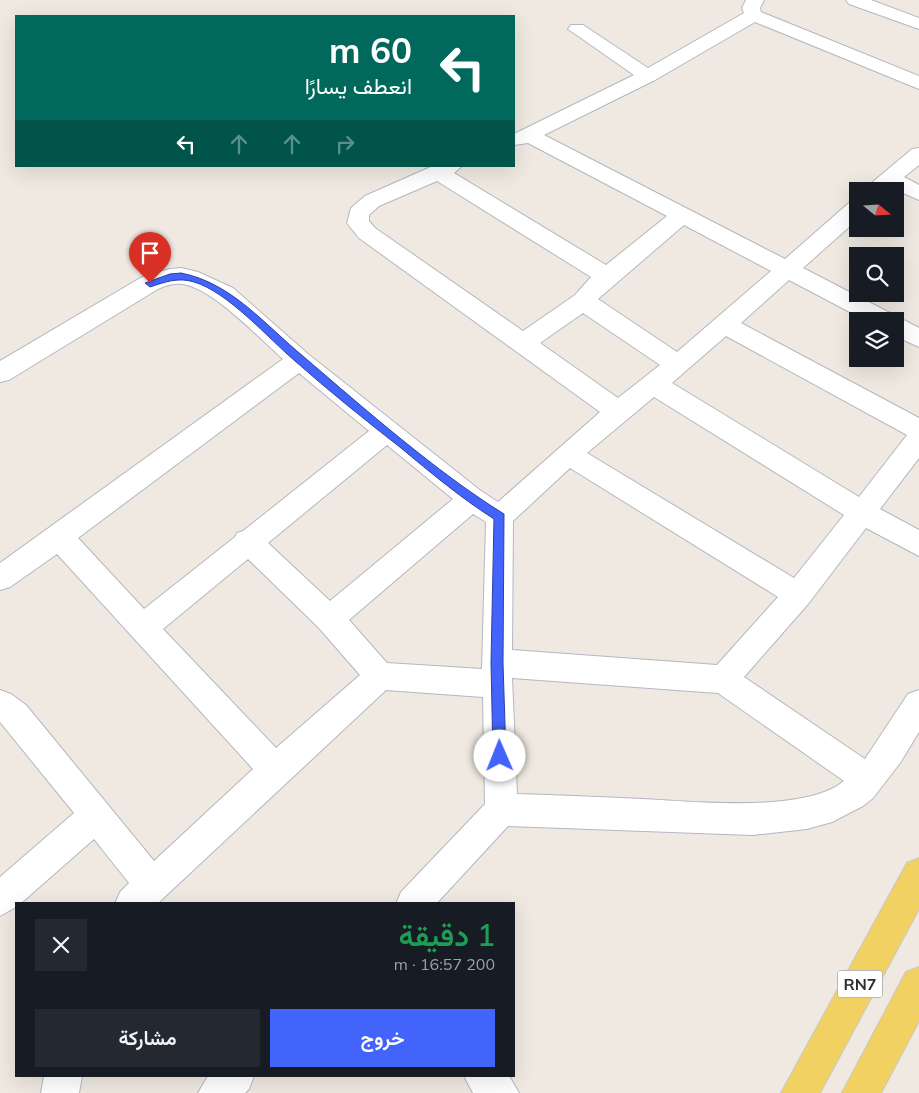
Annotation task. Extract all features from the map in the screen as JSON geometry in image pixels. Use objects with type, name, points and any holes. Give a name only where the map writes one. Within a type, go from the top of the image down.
[{"type":"main road","name":"RN7","points":[[800,1093],[919,875]]},
{"type":"main road","points":[[861,1093],[919,985]]},
{"type":"street","points":[[855,0],[919,24]]},
{"type":"street","points":[[521,138],[648,76],[755,8],[919,83]]},
{"type":"street","points":[[577,29],[648,76]]},
{"type":"street","points":[[521,138],[682,215],[869,312]]},
{"type":"street","points":[[886,182],[919,154]]},
{"type":"street","points":[[608,278],[445,169],[372,201],[359,213],[358,223],[367,233],[618,411]]},
{"type":"street","points":[[904,189],[919,192]]},
{"type":"street","points":[[523,343],[583,301],[593,290],[682,215]]},
{"type":"street","points":[[415,902],[501,810],[498,674],[500,517],[568,454],[618,411],[655,385],[726,325],[786,269],[849,215]]},
{"type":"street","points":[[0,372],[150,283],[181,276],[198,280],[225,294],[300,360],[387,431],[472,499],[500,517]]},
{"type":"street","points":[[583,301],[678,365]]},
{"type":"street","points":[[726,325],[919,430]]},
{"type":"street","points":[[904,330],[919,338]]},
{"type":"street","points":[[0,578],[59,537],[300,360]]},
{"type":"street","points":[[655,385],[863,513],[919,544]]},
{"type":"street","points":[[142,628],[247,541],[387,431]]},
{"type":"street","points":[[723,679],[798,595],[919,439]]},
{"type":"street","points":[[568,454],[798,595]]},
{"type":"street","points":[[329,619],[472,499]]},
{"type":"street","points":[[59,537],[274,770]]},
{"type":"street","points":[[247,541],[329,619],[380,676]]},
{"type":"street","points":[[5,715],[96,815],[142,894],[274,770],[380,676],[498,674],[723,679],[869,780]]},
{"type":"street","points":[[501,810],[721,818],[779,817],[803,814],[852,796],[869,780],[919,704]]},
{"type":"street","points":[[0,898],[96,815]]},
{"type":"street","points":[[60,1093],[63,1077]]},
{"type":"street","points":[[218,1093],[235,1077]]},
{"type":"street","points":[[483,1077],[500,1093]]},
{"type":"route","points":[[150,283],[160,279],[181,276],[211,285],[225,294],[300,360],[387,431],[472,499],[500,517],[497,663],[500,756]]}]
